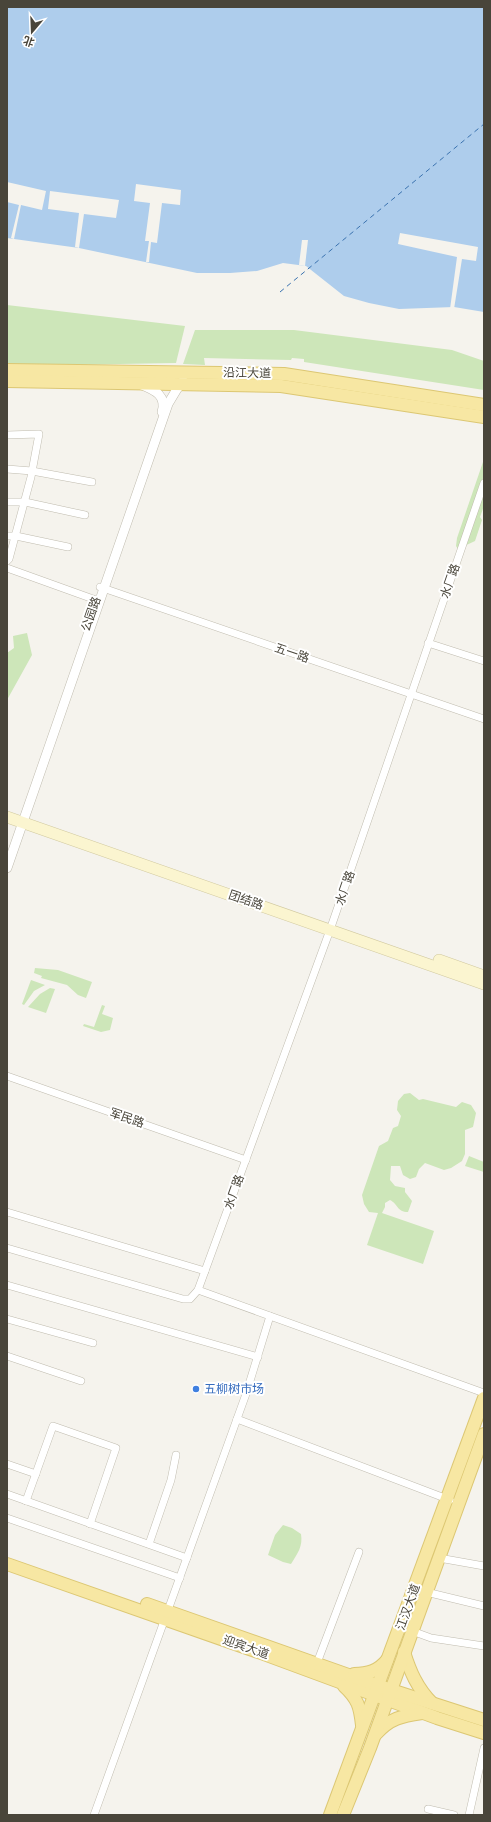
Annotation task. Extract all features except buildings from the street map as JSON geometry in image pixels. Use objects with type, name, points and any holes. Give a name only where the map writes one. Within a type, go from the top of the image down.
[{"type":"main road","name":"沿江大道","points":[[7,370],[284,374],[484,404]]},
{"type":"main road","name":"沿江大道","points":[[7,382],[281,386],[484,417]]},
{"type":"main road","name":"团结路","points":[[7,810],[22,819]]},
{"type":"main road","name":"团结路","points":[[7,817],[22,819],[332,926],[484,976]]},
{"type":"main road","name":"团结路","points":[[332,926],[484,984]]},
{"type":"main road","name":"江汉大道","points":[[330,1815],[388,1659],[454,1501],[484,1398]]},
{"type":"main road","name":"江汉大道","points":[[458,1488],[484,1434]]},
{"type":"main road","name":"江汉大道","points":[[344,1815],[439,1558],[448,1517]]},
{"type":"main road","name":"迎宾大道","points":[[7,1557],[377,1690],[423,1713],[484,1733]]},
{"type":"main road","name":"迎宾大道","points":[[7,1564],[317,1663],[344,1678]]},
{"type":"main road","points":[[404,1652],[412,1675],[423,1694],[434,1705]]},
{"type":"main road","points":[[362,1728],[361,1710],[355,1696],[344,1678],[366,1674],[380,1668],[388,1659]]},
{"type":"main road","name":"迎宾大道","points":[[389,1695],[434,1705],[484,1720]]},
{"type":"main road","points":[[374,1736],[385,1724],[400,1716],[423,1713]]},
{"type":"street","points":[[7,868],[22,819],[102,588],[168,404],[180,384],[192,375],[199,373]]},
{"type":"street","name":"公园路","points":[[7,856],[22,819],[163,408],[164,401],[160,395],[154,390],[139,384]]},
{"type":"street","points":[[7,435],[39,434],[25,502],[10,559],[7,562]]},
{"type":"street","points":[[7,469],[32,470],[92,482]]},
{"type":"street","name":"水厂路","points":[[198,1290],[332,926],[410,693],[484,483]]},
{"type":"street","points":[[7,502],[25,502],[84,515]]},
{"type":"street","points":[[7,536],[16,536],[68,547]]},
{"type":"street","points":[[7,568],[96,600]]},
{"type":"street","name":"五一路","points":[[102,588],[484,719]]},
{"type":"street","points":[[428,643],[484,661]]},
{"type":"street","name":"军民路","points":[[7,1076],[246,1160]]},
{"type":"street","points":[[7,1212],[206,1271]]},
{"type":"street","points":[[7,1248],[183,1299],[190,1299],[198,1290],[484,1393]]},
{"type":"street","points":[[7,1285],[258,1357]]},
{"type":"street","points":[[94,1815],[237,1419],[270,1316]]},
{"type":"street","points":[[7,1319],[93,1343]]},
{"type":"street","points":[[7,1356],[80,1381]]},
{"type":"street","points":[[237,1419],[454,1501]]},
{"type":"street","points":[[26,1501],[53,1426],[116,1448],[90,1524]]},
{"type":"street","points":[[149,1544],[171,1480],[176,1455]]},
{"type":"street","points":[[7,1464],[36,1474]]},
{"type":"street","points":[[7,1494],[187,1558]]},
{"type":"street","points":[[7,1518],[180,1578]]},
{"type":"street","points":[[317,1663],[359,1552]]},
{"type":"street","points":[[439,1558],[484,1566]]},
{"type":"street","points":[[426,1592],[484,1606]]},
{"type":"street","points":[[412,1631],[437,1639],[484,1646]]},
{"type":"street","points":[[469,1815],[484,1748]]},
{"type":"street","points":[[428,1810],[454,1815]]},
{"type":"green space","points":[[7,305],[185,326],[176,363],[7,366]]},
{"type":"green space","points":[[195,330],[294,330],[452,350],[484,361],[484,390],[304,362],[304,359],[204,358],[205,365],[183,364]]},
{"type":"green space","points":[[484,459],[484,506],[480,517],[482,520],[475,541],[458,549],[456,546],[457,538]]},
{"type":"green space","points":[[27,633],[32,655],[7,700],[7,653],[14,648],[13,636]]},
{"type":"green space","points":[[35,968],[58,970],[92,982],[86,998],[78,995],[67,985],[41,978],[42,976],[34,973]]},
{"type":"green space","points":[[31,980],[45,985],[34,991],[24,1005],[22,1004]]},
{"type":"green space","points":[[50,988],[55,989],[46,1013],[28,1007],[40,994]]},
{"type":"green space","points":[[102,1005],[105,1006],[102,1014],[113,1018],[110,1030],[101,1032],[83,1026],[84,1024],[94,1027]]},
{"type":"green space","points":[[410,1093],[419,1100],[423,1099],[456,1107],[462,1102],[471,1105],[476,1113],[473,1127],[465,1130],[465,1154],[462,1161],[451,1168],[444,1170],[425,1163],[419,1169],[416,1177],[410,1179],[403,1175],[400,1166],[391,1166],[390,1180],[395,1186],[405,1188],[405,1192],[412,1201],[408,1212],[404,1212],[390,1200],[385,1203],[382,1213],[434,1231],[423,1264],[367,1245],[378,1213],[369,1212],[364,1204],[362,1195],[379,1146],[388,1141],[393,1128],[398,1126],[401,1116],[397,1110],[398,1101],[404,1094]]},
{"type":"green space","points":[[469,1156],[484,1162],[484,1172],[465,1166]]},
{"type":"green space","points":[[283,1525],[292,1528],[301,1534],[301,1546],[291,1564],[268,1555],[275,1535]]},
{"type":"water","points":[[7,7],[484,7],[484,312],[454,307],[399,309],[369,303],[344,296],[306,266],[283,263],[257,271],[197,273],[79,248],[7,238]]},
{"type":"pier","points":[[7,182],[46,191],[42,210],[21,205],[14,239],[11,238],[19,205],[7,202]]},
{"type":"pier","points":[[136,184],[181,190],[180,205],[162,203],[157,243],[151,242],[149,262],[146,262],[149,241],[145,241],[150,203],[134,201]]},
{"type":"pier","points":[[50,191],[119,200],[116,218],[84,214],[79,248],[75,247],[79,213],[48,209]]},
{"type":"pier","points":[[400,233],[478,247],[476,261],[462,259],[454,309],[450,309],[457,257],[398,244]]},
{"type":"pier","points":[[302,240],[308,240],[305,266],[299,265]]},
{"type":"ferry route","points":[[280,292],[484,124]]},
{"type":"place","name":"五柳树市场","points":[[196,1389]]}]
